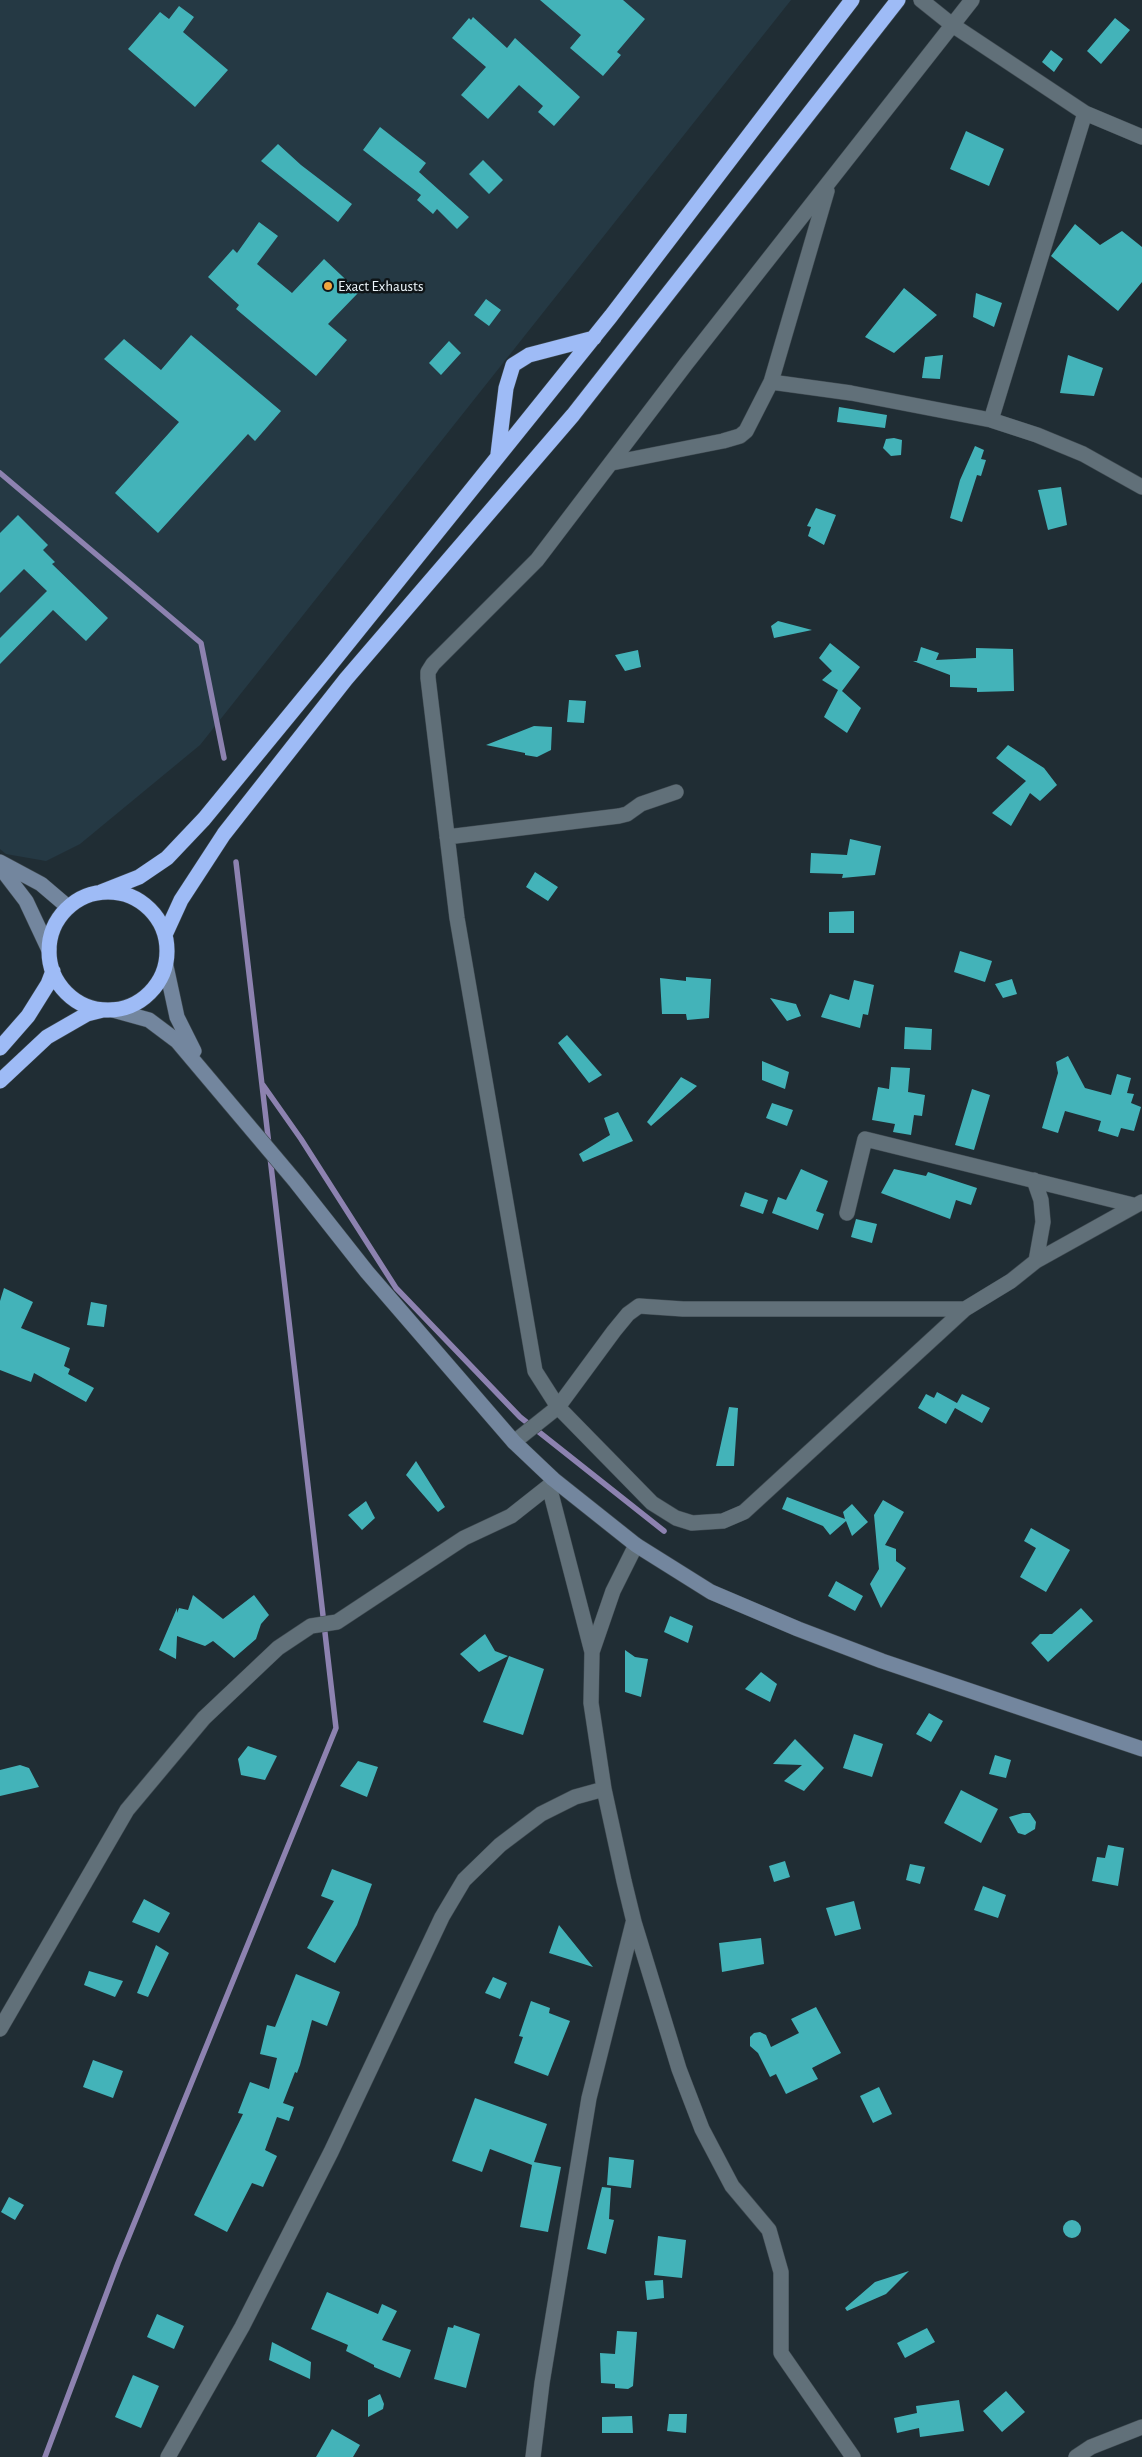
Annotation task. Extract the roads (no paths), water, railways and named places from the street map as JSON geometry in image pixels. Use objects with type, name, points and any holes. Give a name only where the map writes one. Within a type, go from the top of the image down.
[{"type":"highway","points":[[109,1010],[88,1006],[73,998],[61,986],[53,971],[49,950],[54,927],[68,907],[84,897],[139,877],[167,858],[204,819],[328,668],[498,454],[594,338],[852,0]]},
{"type":"highway","points":[[165,935],[181,900],[224,834],[346,679],[573,415],[898,0]]},
{"type":"highway","points":[[498,454],[506,388],[513,365],[529,355],[594,338]]},
{"type":"highway","points":[[0,1081],[47,1037],[87,1014],[130,1006],[146,996],[158,983],[166,966],[167,950],[165,935],[152,911],[141,902],[115,892],[101,892]]},
{"type":"highway","points":[[0,1048],[28,1016],[48,984],[53,971]]},
{"type":"street","points":[[922,0],[951,24],[1085,113],[1142,137]]},
{"type":"street","points":[[972,0],[951,24],[830,182],[686,364],[537,560],[433,664],[428,672],[458,918],[535,1371],[558,1407],[652,1503],[676,1518],[692,1523],[723,1521],[744,1512],[964,1309],[1011,1281],[1036,1261],[1137,1203]]},
{"type":"street","points":[[991,420],[1085,113]]},
{"type":"street","points":[[612,463],[723,441],[740,436],[746,431],[770,382],[830,182]]},
{"type":"street","points":[[770,382],[851,393],[991,420],[1037,435],[1083,454],[1142,487]]},
{"type":"street","points":[[447,837],[619,816],[627,814],[641,804],[676,792]]},
{"type":"street","points":[[0,862],[41,884],[68,907]]},
{"type":"street","points":[[0,867],[26,901],[49,950]]},
{"type":"street","points":[[166,966],[177,1017],[206,1073]]},
{"type":"street","points":[[109,1010],[149,1020],[178,1041],[296,1182],[367,1272],[551,1483],[636,1546],[711,1592],[798,1629],[882,1661],[1142,1749]]},
{"type":"street","points":[[847,1212],[864,1139],[1137,1203]]},
{"type":"street","points":[[1034,1180],[1041,1200],[1042,1222],[1036,1261]]},
{"type":"street","points":[[514,1442],[558,1407],[614,1331],[628,1314],[639,1306],[693,1309],[964,1309]]},
{"type":"street","points":[[0,2029],[127,1810],[204,1718],[278,1648],[312,1626],[337,1622],[464,1538],[511,1516],[551,1483]]},
{"type":"street","points":[[551,1483],[592,1652],[591,1702],[604,1789],[634,1922],[679,2069],[702,2130],[732,2186],[768,2230],[781,2272],[781,2353],[853,2457]]},
{"type":"street","points":[[592,1652],[613,1591],[636,1546]]},
{"type":"street","points":[[168,2457],[246,2319],[331,2152],[442,1918],[464,1880],[500,1845],[541,1814],[574,1797],[604,1789]]},
{"type":"street","points":[[533,2457],[542,2383],[589,2098],[634,1922]]},
{"type":"street","points":[[1076,2457],[1091,2447],[1142,2428]]},
{"type":"waterway","points":[[0,473],[201,643],[224,758]]},
{"type":"waterway","points":[[236,862],[269,1145]]},
{"type":"waterway","points":[[263,1085],[301,1139],[396,1288],[520,1417],[664,1531]]},
{"type":"waterway","points":[[45,2457],[118,2263],[336,1728],[270,1157]]},
{"type":"place","name":"Exact Exhausts","points":[[328,286]]}]
